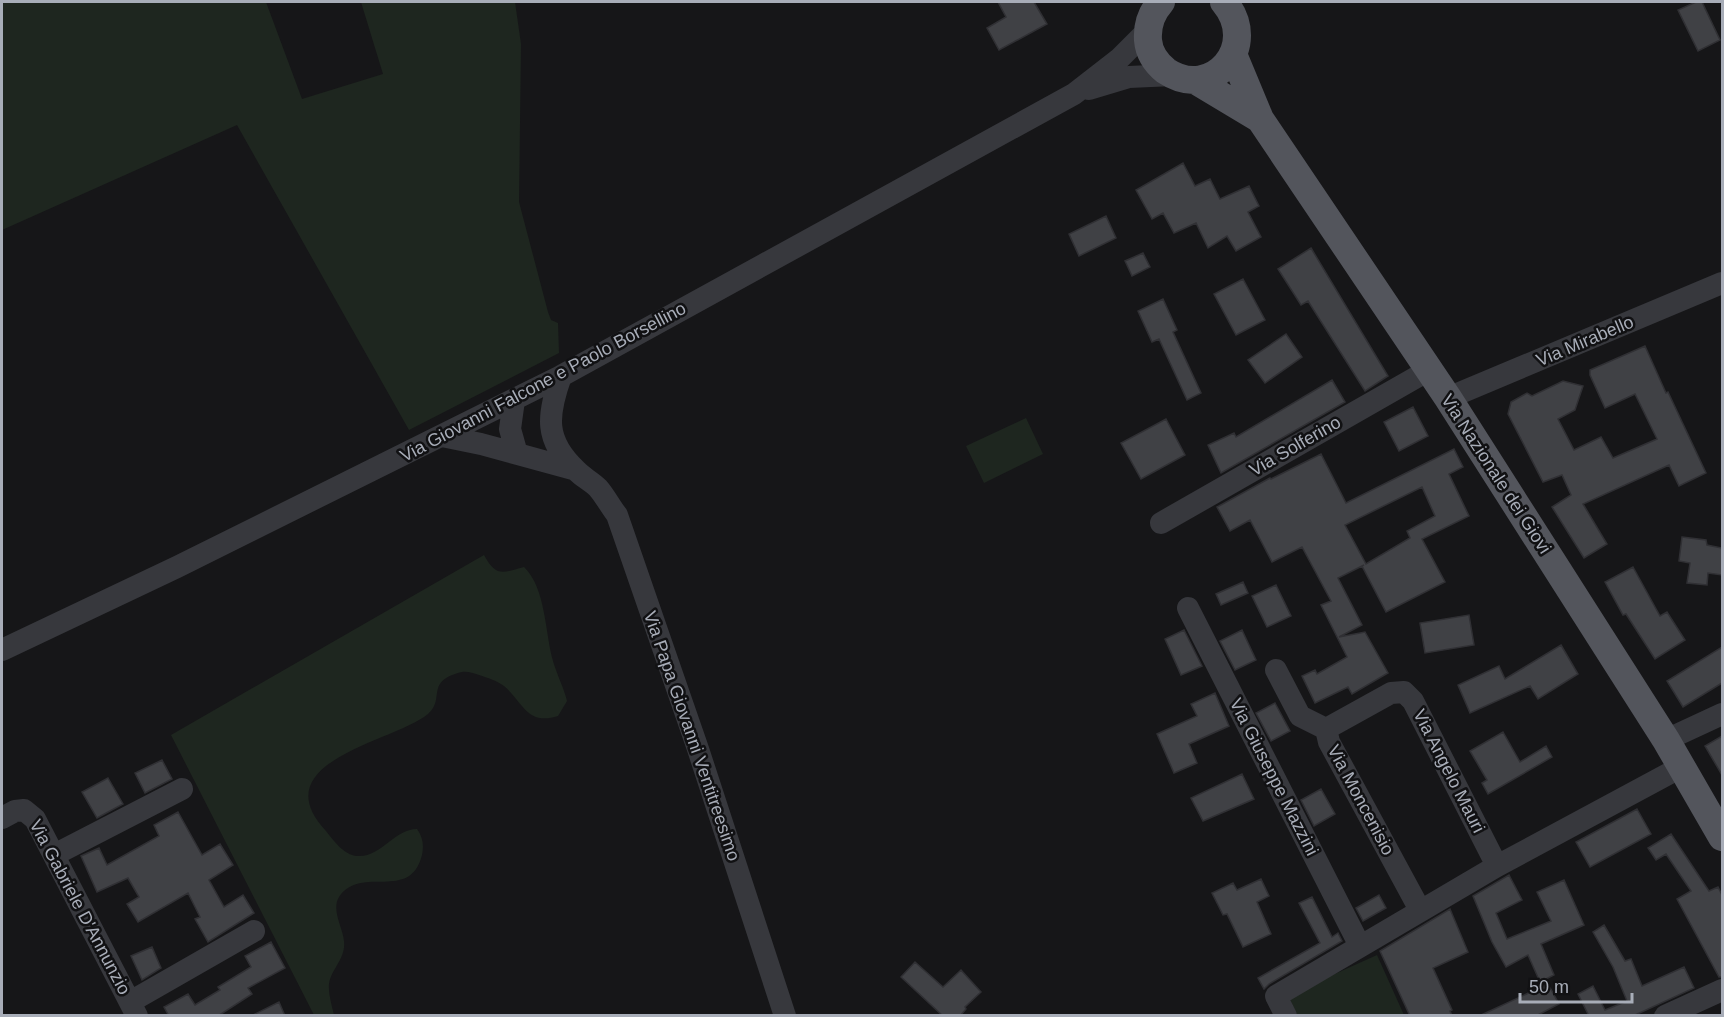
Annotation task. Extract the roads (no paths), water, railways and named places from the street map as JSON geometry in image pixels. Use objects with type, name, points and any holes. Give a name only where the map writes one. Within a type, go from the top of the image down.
[{"type":"main road","points":[[1184,78],[1207,77],[1218,72],[1233,54],[1238,34],[1236,22],[1224,2]]},
{"type":"main road","name":"Via Nazionale dei Giovi","points":[[1152,12],[1149,46],[1152,56],[1160,67],[1260,119]]},
{"type":"main road","name":"Via Nazionale dei Giovi","points":[[1233,54],[1260,119],[1448,398],[1666,740],[1722,837]]},
{"type":"street","points":[[1074,94],[1119,59],[1152,12]]},
{"type":"street","points":[[1074,94],[1129,77],[1184,78]]},
{"type":"street","name":"Via Giovanni Falcone e Paolo Borsellino","points":[[2,650],[177,567],[561,376],[1074,94]]},
{"type":"street","name":"Via Mirabello","points":[[1448,398],[1722,283]]},
{"type":"street","name":"Via Solferino","points":[[1161,523],[1429,370]]},
{"type":"street","points":[[550,427],[552,402],[561,376]]},
{"type":"street","points":[[514,400],[510,429],[517,454]]},
{"type":"street","name":"Via Papa Giovanni Ventitreesimo","points":[[514,400],[535,413],[550,427],[556,446],[576,470],[597,488],[617,515],[698,749],[785,1016]]},
{"type":"street","name":"Via Papa Giovanni Ventitreesimo","points":[[442,436],[576,470]]},
{"type":"street","name":"Via Giuseppe Mazzini","points":[[1188,608],[1360,946]]},
{"type":"street","name":"Via Moncenisio","points":[[1276,670],[1300,716],[1326,729],[1329,742],[1420,910]]},
{"type":"street","name":"Via Angelo Mauri","points":[[1326,729],[1391,693],[1404,692],[1413,701],[1497,866]]},
{"type":"street","points":[[1666,740],[1722,714]]},
{"type":"street","points":[[1286,1016],[1276,996],[1497,866],[1681,767]]},
{"type":"street","points":[[54,855],[182,789]]},
{"type":"street","name":"Via Gabriele D'Annunzio","points":[[8,814],[24,810],[35,819],[133,1009]]},
{"type":"street","points":[[133,1009],[254,931]]},
{"type":"street","points":[[1665,1016],[1722,990]]}]
